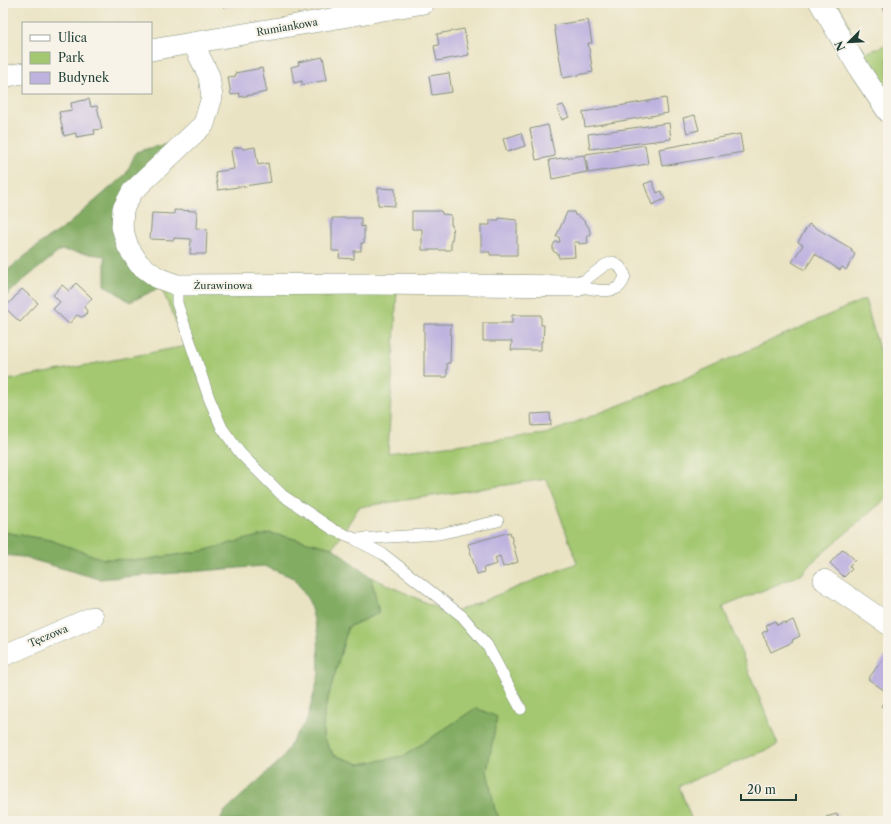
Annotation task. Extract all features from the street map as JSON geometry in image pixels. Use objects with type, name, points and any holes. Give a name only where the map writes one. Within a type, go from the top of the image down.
[{"type":"street","name":"Rumiankowa","points":[[152,50],[424,3]]},
{"type":"street","points":[[820,3],[860,72],[888,112]]},
{"type":"street","name":"Żurawinowa","points":[[193,43],[209,76],[212,97],[204,124],[132,192],[123,209],[122,227],[128,247],[139,264],[158,278],[177,285],[381,284],[577,286]]},
{"type":"street","points":[[3,76],[22,73]]},
{"type":"street","points":[[824,580],[887,621]]},
{"type":"street","name":"Tęczowa","points":[[3,656],[93,617]]},
{"type":"lane","points":[[177,285],[177,303],[209,398],[222,428],[240,453],[282,495],[334,530],[383,554],[462,616],[487,646],[521,709]]},
{"type":"lane","points":[[356,540],[439,534],[498,521]]},
{"type":"green space","points":[[826,3],[837,3],[850,27],[843,27]]},
{"type":"green space","points":[[888,44],[888,105],[858,51],[862,46],[866,53]]},
{"type":"green space","points":[[177,144],[116,228],[161,287],[130,302],[105,285],[105,256],[61,250],[20,283],[3,299],[3,274],[42,242],[65,227],[126,174],[136,152],[156,146]]},
{"type":"green space","points":[[161,287],[397,290],[388,453],[546,434],[663,388],[865,299],[888,382],[888,497],[811,563],[802,574],[723,607],[778,745],[679,786],[692,821],[501,821],[495,810],[487,771],[497,717],[476,708],[404,756],[360,764],[334,755],[323,737],[324,713],[348,627],[379,613],[371,577],[450,614],[577,563],[546,479],[359,507],[333,548],[270,533],[202,551],[142,560],[103,559],[50,540],[3,532],[3,381],[186,346]]},
{"type":"green space","points":[[3,532],[50,540],[103,559],[142,560],[202,551],[270,533],[333,548],[371,577],[379,613],[348,627],[324,713],[323,737],[333,755],[360,764],[404,756],[476,708],[497,717],[487,771],[495,810],[501,821],[219,821],[225,811],[282,759],[294,738],[307,720],[319,674],[318,635],[309,601],[294,578],[264,566],[99,579],[23,557],[3,555]]},
{"type":"building","points":[[223,3],[242,3],[242,4],[223,7]]},
{"type":"building","points":[[888,3],[888,20],[882,5]]},
{"type":"building","points":[[588,20],[592,43],[588,43],[593,72],[563,78],[554,25]]},
{"type":"building","points":[[464,29],[469,55],[437,61],[434,46],[439,45],[437,34]]},
{"type":"building","points":[[323,57],[327,80],[302,85],[302,81],[294,83],[291,67],[299,65],[298,62]]},
{"type":"building","points":[[262,68],[267,92],[240,97],[239,93],[231,95],[228,77],[236,76],[235,73]]},
{"type":"building","points":[[449,73],[452,92],[432,95],[429,76]]},
{"type":"building","points":[[666,98],[668,113],[585,127],[583,112]]},
{"type":"building","points":[[89,99],[91,107],[97,106],[102,129],[94,130],[95,134],[76,137],[76,133],[64,136],[59,112],[72,110],[71,103]]},
{"type":"building","points":[[563,105],[569,117],[562,120],[557,107]]},
{"type":"building","points":[[695,115],[699,130],[687,133],[683,118]]},
{"type":"building","points":[[669,123],[671,139],[590,149],[588,134]]},
{"type":"building","points":[[548,125],[555,156],[536,160],[530,129]]},
{"type":"building","points":[[521,133],[525,146],[507,152],[503,139]]},
{"type":"building","points":[[740,134],[743,152],[662,166],[659,149]]},
{"type":"building","points":[[645,145],[648,164],[588,173],[586,154]]},
{"type":"building","points":[[241,147],[243,149],[255,147],[258,165],[268,163],[271,182],[218,190],[215,172],[234,169],[231,151],[234,148]]},
{"type":"building","points":[[584,155],[587,172],[552,179],[549,160]]},
{"type":"building","points":[[652,181],[657,193],[661,191],[665,199],[652,205],[644,184]]},
{"type":"building","points":[[378,188],[395,189],[395,206],[378,205]]},
{"type":"building","points":[[174,210],[197,211],[196,228],[207,229],[206,254],[190,254],[191,239],[150,239],[152,213],[174,214]]},
{"type":"building","points":[[412,211],[441,211],[442,214],[451,215],[453,233],[451,250],[422,250],[422,229],[412,229]]},
{"type":"building","points":[[567,212],[574,212],[575,215],[580,217],[585,222],[589,228],[591,236],[587,236],[588,243],[579,244],[579,242],[574,242],[575,257],[559,258],[558,254],[553,251],[553,246],[555,242],[560,242],[559,237],[556,237]]},
{"type":"building","points":[[332,218],[361,218],[361,227],[364,226],[364,243],[361,243],[361,251],[354,251],[354,259],[339,258],[340,251],[332,251]]},
{"type":"building","points":[[499,218],[517,220],[517,255],[490,255],[490,252],[481,252],[481,225],[490,225],[490,220],[499,220]]},
{"type":"building","points":[[809,224],[852,249],[851,251],[855,254],[846,270],[842,267],[840,270],[815,254],[805,270],[792,262],[803,245],[798,242]]},
{"type":"building","points":[[76,283],[92,298],[84,307],[87,311],[86,315],[81,317],[77,315],[69,324],[53,309],[60,302],[53,295],[62,285],[69,291]]},
{"type":"building","points":[[22,289],[38,303],[20,322],[5,308]]},
{"type":"building","points":[[512,315],[541,315],[541,325],[544,325],[541,350],[511,350],[512,341],[483,341],[483,323],[512,323]]},
{"type":"building","points":[[424,324],[451,324],[450,363],[447,363],[447,377],[424,377]]},
{"type":"building","points":[[550,413],[551,425],[532,426],[531,414]]},
{"type":"building","points":[[510,532],[518,562],[503,567],[500,556],[495,558],[497,564],[483,568],[484,572],[477,574],[468,544]]},
{"type":"building","points":[[843,549],[855,560],[849,566],[852,569],[844,577],[830,563]]},
{"type":"building","points":[[793,620],[800,636],[792,640],[793,642],[771,652],[762,633],[768,630],[766,625],[775,621],[777,625],[784,622],[785,624]]},
{"type":"building","points":[[886,655],[888,656],[888,693],[868,679]]},
{"type":"building","points":[[888,696],[888,711],[881,706]]},
{"type":"building","points":[[837,814],[839,821],[827,821],[826,817]]}]
